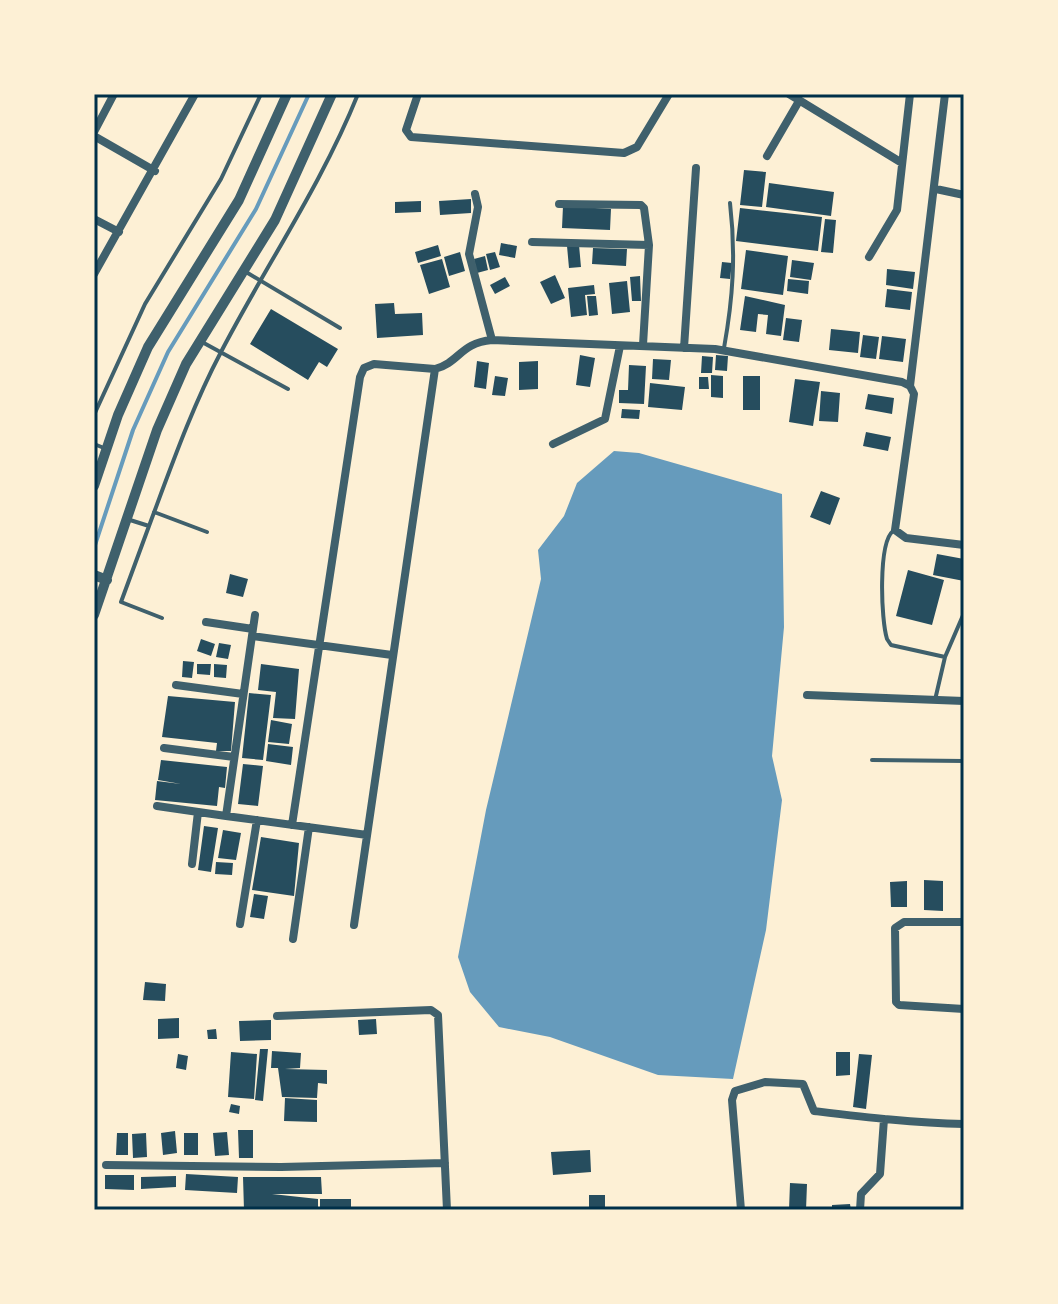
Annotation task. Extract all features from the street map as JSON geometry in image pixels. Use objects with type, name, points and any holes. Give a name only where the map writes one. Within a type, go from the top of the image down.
[{"type":"street","points":[[114,94],[94,134],[155,171]]},
{"type":"street","points":[[96,268],[155,171],[195,94]]},
{"type":"street","points":[[95,480],[148,347],[239,200],[287,94]]},
{"type":"street","points":[[94,615],[157,430],[200,341],[275,220],[332,94]]},
{"type":"street","points":[[418,94],[406,130],[411,137],[624,153],[637,147],[669,94]]},
{"type":"street","points":[[789,94],[902,163]]},
{"type":"street","points":[[869,257],[897,210],[910,94]]},
{"type":"street","points":[[945,94],[910,386],[914,394],[894,521],[895,530],[906,538],[964,545]]},
{"type":"street","points":[[767,156],[799,101]]},
{"type":"street","points":[[684,348],[696,168]]},
{"type":"street","points":[[936,189],[964,195]]},
{"type":"street","points":[[475,194],[478,207],[469,254],[492,340]]},
{"type":"street","points":[[559,204],[641,205],[649,245],[643,345]]},
{"type":"street","points":[[94,219],[119,232]]},
{"type":"street","points":[[532,242],[649,245]]},
{"type":"street","points":[[292,825],[317,645],[360,377],[364,368],[374,364],[435,369],[443,367],[474,342],[492,340],[723,351],[910,386]]},
{"type":"street","points":[[553,444],[605,419],[620,346]]},
{"type":"street","points":[[354,925],[435,369]]},
{"type":"street","points":[[94,575],[107,580]]},
{"type":"street","points":[[226,816],[255,615]]},
{"type":"street","points":[[206,622],[317,645],[392,655]]},
{"type":"street","points":[[176,685],[243,694]]},
{"type":"street","points":[[807,695],[964,701]]},
{"type":"street","points":[[164,748],[234,757]]},
{"type":"street","points":[[157,806],[367,835]]},
{"type":"street","points":[[192,864],[198,812]]},
{"type":"street","points":[[240,924],[257,820]]},
{"type":"street","points":[[293,939],[309,827]]},
{"type":"street","points":[[964,922],[904,922],[895,928],[896,1002],[964,1009]]},
{"type":"street","points":[[277,1016],[431,1010],[438,1015],[447,1210]]},
{"type":"street","points":[[741,1210],[732,1100],[735,1091],[765,1082],[803,1084],[814,1111],[964,1124]]},
{"type":"street","points":[[860,1210],[861,1194],[880,1174],[884,1119]]},
{"type":"street","points":[[106,1165],[281,1167],[445,1163]]},
{"type":"lane","points":[[94,415],[145,304],[221,179],[261,94]]},
{"type":"lane","points":[[162,618],[121,602],[176,450],[221,352],[337,148],[358,94]]},
{"type":"lane","points":[[723,351],[732,308],[736,254],[730,203]]},
{"type":"lane","points":[[243,270],[340,328]]},
{"type":"lane","points":[[200,341],[288,389]]},
{"type":"lane","points":[[94,444],[106,449]]},
{"type":"lane","points":[[154,512],[207,532]]},
{"type":"lane","points":[[127,519],[149,526]]},
{"type":"lane","points":[[895,530],[887,536],[883,552],[887,639],[891,645],[945,657]]},
{"type":"lane","points":[[935,700],[945,657],[964,613]]},
{"type":"lane","points":[[872,760],[964,761]]},
{"type":"water","points":[[614,451],[639,453],[782,494],[784,627],[772,756],[782,800],[766,930],[733,1079],[658,1075],[550,1037],[499,1027],[470,992],[458,957],[486,810],[541,579],[538,550],[564,516],[577,483]]},
{"type":"building","points":[[744,170],[766,172],[762,207],[740,205]]},
{"type":"building","points":[[769,183],[834,192],[831,216],[766,207]]},
{"type":"building","points":[[471,199],[471,213],[440,215],[439,201]]},
{"type":"building","points":[[421,201],[421,212],[395,213],[395,202]]},
{"type":"building","points":[[563,206],[611,209],[610,230],[562,228]]},
{"type":"building","points":[[740,208],[822,217],[818,251],[736,241]]},
{"type":"building","points":[[825,219],[836,220],[833,253],[821,252]]},
{"type":"building","points":[[501,243],[517,246],[515,258],[499,255]]},
{"type":"building","points":[[438,245],[441,256],[418,263],[415,252]]},
{"type":"building","points":[[579,245],[581,267],[569,268],[567,246]]},
{"type":"building","points":[[593,248],[627,249],[626,266],[592,264]]},
{"type":"building","points":[[746,250],[788,256],[783,295],[741,289]]},
{"type":"building","points":[[460,252],[465,271],[449,276],[444,257]]},
{"type":"building","points":[[495,252],[500,267],[490,270],[486,254]]},
{"type":"building","points":[[485,256],[488,270],[477,273],[474,259]]},
{"type":"building","points":[[442,259],[450,287],[429,294],[420,265]]},
{"type":"building","points":[[792,260],[814,263],[811,280],[790,277]]},
{"type":"building","points":[[722,262],[732,263],[730,279],[720,278]]},
{"type":"building","points":[[887,269],[915,272],[913,289],[886,285]]},
{"type":"building","points":[[555,275],[565,298],[551,304],[540,282]]},
{"type":"building","points":[[640,276],[641,301],[632,301],[630,277]]},
{"type":"building","points":[[505,277],[510,286],[495,294],[490,285]]},
{"type":"building","points":[[788,279],[809,281],[808,294],[787,291]]},
{"type":"building","points":[[627,281],[630,312],[612,314],[609,283]]},
{"type":"building","points":[[594,285],[595,294],[585,295],[587,315],[571,317],[568,288]]},
{"type":"building","points":[[887,289],[912,292],[910,310],[885,307]]},
{"type":"building","points":[[587,296],[596,296],[598,315],[589,316]]},
{"type":"building","points":[[745,296],[785,305],[781,336],[766,334],[768,315],[758,314],[756,332],[740,330]]},
{"type":"building","points":[[394,303],[395,314],[422,313],[423,335],[377,338],[375,304]]},
{"type":"building","points":[[271,309],[338,349],[327,367],[319,362],[308,380],[250,344]]},
{"type":"building","points":[[786,318],[802,320],[799,342],[783,340]]},
{"type":"building","points":[[831,329],[860,332],[858,353],[829,350]]},
{"type":"building","points":[[863,335],[879,337],[876,359],[860,357]]},
{"type":"building","points":[[882,336],[906,339],[903,362],[879,359]]},
{"type":"building","points":[[580,355],[595,358],[590,387],[576,385]]},
{"type":"building","points":[[716,355],[728,356],[727,371],[715,370]]},
{"type":"building","points":[[702,356],[713,357],[712,373],[701,373]]},
{"type":"building","points":[[653,359],[671,360],[669,380],[652,379]]},
{"type":"building","points":[[477,361],[489,363],[486,389],[474,387]]},
{"type":"building","points":[[538,361],[538,389],[519,390],[519,362]]},
{"type":"building","points":[[629,365],[646,366],[644,404],[619,403],[619,390],[628,390]]},
{"type":"building","points":[[711,375],[723,376],[723,398],[711,397]]},
{"type":"building","points":[[495,376],[508,378],[505,396],[492,395]]},
{"type":"building","points":[[743,376],[760,376],[760,410],[743,410]]},
{"type":"building","points":[[699,377],[708,377],[709,389],[699,389]]},
{"type":"building","points":[[795,379],[820,382],[813,426],[789,422]]},
{"type":"building","points":[[650,383],[685,387],[682,410],[648,407]]},
{"type":"building","points":[[821,391],[840,393],[838,422],[819,421]]},
{"type":"building","points":[[868,394],[894,398],[892,414],[865,409]]},
{"type":"building","points":[[622,409],[640,410],[639,419],[621,418]]},
{"type":"building","points":[[866,432],[891,437],[888,451],[863,446]]},
{"type":"building","points":[[821,491],[840,498],[830,525],[810,517]]},
{"type":"building","points":[[937,554],[964,559],[964,581],[933,575]]},
{"type":"building","points":[[908,570],[944,580],[932,625],[896,616]]},
{"type":"building","points":[[230,574],[248,579],[243,597],[226,593]]},
{"type":"building","points":[[201,639],[215,644],[211,656],[197,651]]},
{"type":"building","points":[[219,643],[231,645],[228,659],[216,657]]},
{"type":"building","points":[[183,661],[194,662],[192,678],[182,677]]},
{"type":"building","points":[[197,664],[211,664],[210,675],[197,674]]},
{"type":"building","points":[[214,664],[227,665],[226,678],[214,677]]},
{"type":"building","points":[[261,664],[299,669],[295,719],[273,718],[276,692],[258,690]]},
{"type":"building","points":[[249,693],[271,695],[263,760],[242,758]]},
{"type":"building","points":[[168,696],[235,702],[231,751],[216,751],[217,743],[162,737]]},
{"type":"building","points":[[271,720],[292,724],[289,744],[268,742]]},
{"type":"building","points":[[268,744],[293,747],[291,765],[266,761]]},
{"type":"building","points":[[161,760],[227,767],[225,788],[219,787],[217,806],[155,800],[157,781],[181,784],[158,780]]},
{"type":"building","points":[[243,764],[263,766],[258,806],[238,804]]},
{"type":"building","points":[[204,826],[218,828],[211,872],[198,870]]},
{"type":"building","points":[[223,830],[241,833],[236,860],[218,858]]},
{"type":"building","points":[[261,837],[299,843],[294,896],[252,890]]},
{"type":"building","points":[[216,862],[233,863],[232,875],[215,874]]},
{"type":"building","points":[[924,880],[943,881],[943,911],[924,910]]},
{"type":"building","points":[[907,881],[907,907],[891,907],[890,882]]},
{"type":"building","points":[[254,894],[268,896],[264,919],[250,917]]},
{"type":"building","points":[[145,982],[166,984],[165,1001],[143,1000]]},
{"type":"building","points":[[179,1018],[179,1038],[158,1039],[158,1019]]},
{"type":"building","points":[[376,1019],[377,1034],[359,1035],[358,1020]]},
{"type":"building","points":[[271,1020],[271,1040],[240,1041],[239,1021]]},
{"type":"building","points":[[216,1029],[217,1039],[208,1039],[207,1030]]},
{"type":"building","points":[[260,1049],[268,1049],[263,1101],[255,1100]]},
{"type":"building","points":[[272,1051],[301,1053],[300,1068],[285,1069],[327,1070],[327,1084],[318,1083],[317,1098],[282,1097],[278,1068],[271,1068]]},
{"type":"building","points":[[231,1052],[257,1054],[254,1099],[228,1097]]},
{"type":"building","points":[[836,1052],[850,1052],[850,1075],[836,1076]]},
{"type":"building","points":[[178,1054],[188,1056],[186,1070],[176,1068]]},
{"type":"building","points":[[859,1054],[872,1055],[866,1109],[853,1107]]},
{"type":"building","points":[[285,1098],[317,1100],[317,1122],[284,1121]]},
{"type":"building","points":[[231,1104],[240,1106],[239,1114],[229,1112]]},
{"type":"building","points":[[238,1130],[253,1130],[253,1158],[239,1158]]},
{"type":"building","points":[[175,1131],[177,1153],[163,1155],[161,1133]]},
{"type":"building","points":[[227,1132],[229,1155],[215,1156],[213,1133]]},
{"type":"building","points":[[117,1133],[128,1133],[128,1155],[116,1155]]},
{"type":"building","points":[[146,1133],[147,1157],[133,1158],[132,1134]]},
{"type":"building","points":[[184,1133],[198,1133],[198,1155],[184,1155]]},
{"type":"building","points":[[590,1150],[591,1172],[553,1175],[551,1152]]},
{"type":"building","points":[[186,1174],[238,1177],[237,1193],[185,1190]]},
{"type":"building","points":[[105,1175],[134,1175],[134,1190],[105,1189]]},
{"type":"building","points":[[176,1176],[176,1187],[141,1189],[141,1177]]},
{"type":"building","points":[[243,1177],[321,1177],[322,1194],[272,1194],[318,1199],[318,1210],[244,1210]]},
{"type":"building","points":[[790,1183],[807,1184],[806,1210],[789,1210]]},
{"type":"building","points":[[589,1195],[605,1195],[605,1210],[589,1210]]},
{"type":"building","points":[[320,1199],[351,1199],[351,1210],[320,1210]]},
{"type":"building","points":[[850,1204],[851,1210],[832,1210],[832,1205]]},
{"type":"waterway","points":[[94,548],[133,430],[168,352],[256,209],[309,94]]}]
